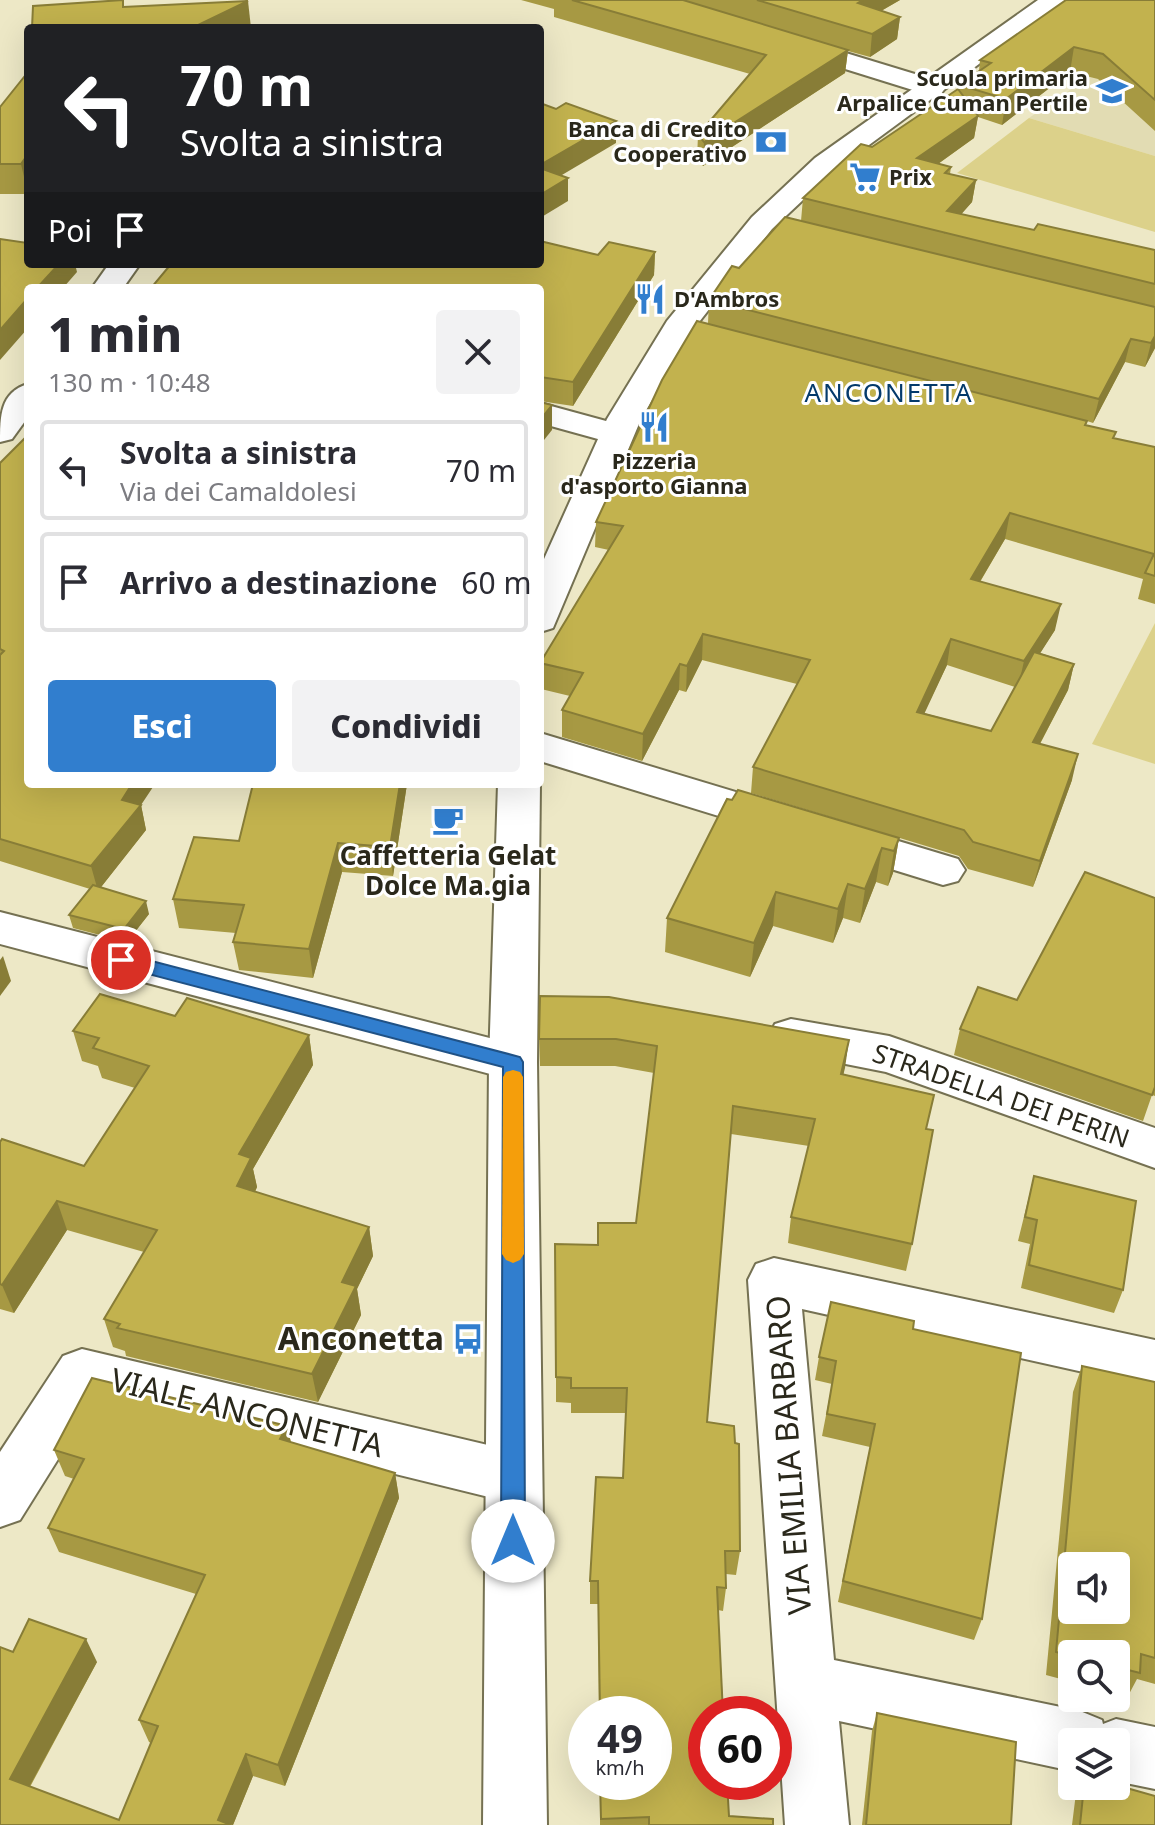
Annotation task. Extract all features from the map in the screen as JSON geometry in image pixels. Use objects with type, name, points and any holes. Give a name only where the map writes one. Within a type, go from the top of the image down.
[{"type":"street","points":[[544,608],[616,434],[692,332],[762,223],[825,164],[1054,0]]},
{"type":"street","points":[[760,35],[932,88]]},
{"type":"street","points":[[762,223],[797,231]]},
{"type":"street","points":[[0,432],[24,399]]},
{"type":"street","points":[[544,414],[616,434]]},
{"type":"street","points":[[544,748],[943,870]]},
{"type":"street","points":[[515,1825],[513,1062],[538,996],[519,788]]},
{"type":"street","points":[[0,928],[513,1062]]},
{"type":"street","name":"STRADELLA DEI PERIN","points":[[749,1029],[889,1054],[1155,1148]]},
{"type":"street","name":"VIA EMILIA BARBARO","points":[[817,1825],[774,1280],[1155,1364]]},
{"type":"street","name":"VIALE ANCONETTA","points":[[0,1501],[82,1373],[513,1477]]},
{"type":"street","points":[[806,1684],[1058,1737]]},
{"type":"street","points":[[1130,1753],[1155,1758]]},
{"type":"shaded area","name":"Scuola primaria Arpalice Cuman Pertile","points":[[1155,43],[1155,156],[1029,118],[1102,68]]},
{"type":"shaded area","points":[[1029,118],[1155,156],[1155,232],[957,173]]},
{"type":"shaded area","points":[[1155,623],[1155,764],[1092,744]]},
{"type":"building","points":[[123,0],[123,7],[248,1],[200,24],[32,24],[33,6]]},
{"type":"building","points":[[572,0],[683,0],[848,50],[704,142],[698,135],[766,55]]},
{"type":"building","points":[[757,0],[863,0],[858,3],[900,17],[872,34]]},
{"type":"building","points":[[1066,0],[1155,0],[1155,100],[1103,54],[1074,47],[1006,99],[959,85],[991,63],[980,60]]},
{"type":"building","points":[[24,77],[24,160],[21,164],[0,164],[0,107]]},
{"type":"building","points":[[958,89],[978,116],[917,158],[951,167],[945,173],[976,180],[947,211],[1034,230],[1038,224],[1155,250],[1155,284],[803,198],[861,144],[872,147]]},
{"type":"building","points":[[566,103],[616,121],[544,163],[544,104],[556,109]]},
{"type":"building","points":[[544,169],[568,178],[544,193]]},
{"type":"building","points":[[785,217],[1155,307],[1155,336],[1151,343],[1131,339],[1099,399],[709,300],[732,266],[739,268]]},
{"type":"building","points":[[0,239],[24,242],[24,268],[55,268],[41,284],[24,284],[24,303],[0,330]]},
{"type":"building","points":[[544,242],[598,255],[609,242],[655,252],[573,382],[544,378],[544,284],[154,284],[168,268],[544,268]]},
{"type":"building","points":[[697,321],[1087,421],[1085,425],[1116,432],[1113,438],[1155,447],[1155,576],[1145,573],[1154,554],[1010,513],[971,579],[1061,604],[1024,661],[951,639],[917,712],[991,731],[1034,652],[1074,664],[1033,742],[1078,754],[1040,861],[973,842],[964,830],[753,767],[810,660],[703,634],[687,666],[680,664],[643,734],[562,710],[583,673],[544,664],[544,656],[623,526],[596,522],[662,380]]},
{"type":"building","points":[[544,403],[552,405],[544,415]]},
{"type":"building","points":[[24,439],[24,788],[130,788],[122,800],[141,805],[91,866],[0,839],[0,655],[4,651],[0,649],[0,463]]},
{"type":"building","points":[[252,788],[399,788],[390,847],[338,843],[309,949],[233,942],[244,905],[173,899],[194,837],[239,841]]},
{"type":"building","points":[[738,790],[899,838],[894,851],[882,848],[865,889],[848,884],[838,909],[776,892],[754,943],[667,918],[727,799],[732,800]]},
{"type":"building","points":[[1085,872],[1155,898],[1155,1087],[1152,1095],[960,1029],[978,987],[1017,1000]]},
{"type":"building","points":[[93,885],[146,901],[124,929],[69,915]]},
{"type":"building","points":[[100,994],[175,1016],[187,998],[309,1035],[239,1154],[251,1158],[237,1186],[369,1227],[342,1282],[356,1286],[312,1374],[117,1328],[120,1324],[104,1319],[157,1230],[57,1201],[0,1284],[2,1139],[84,1166],[149,1066],[93,1048],[99,1038],[73,1031]]},
{"type":"building","points":[[540,996],[609,997],[849,1040],[841,1074],[934,1095],[926,1129],[933,1130],[912,1244],[791,1217],[815,1119],[733,1106],[707,1422],[734,1426],[735,1443],[739,1444],[740,1551],[725,1551],[726,1588],[717,1587],[722,1696],[688,1696],[688,1800],[728,1800],[729,1816],[773,1819],[773,1825],[649,1825],[649,1817],[601,1819],[600,1800],[672,1800],[672,1696],[600,1696],[598,1581],[590,1581],[596,1477],[623,1478],[627,1388],[571,1388],[571,1378],[556,1377],[555,1244],[598,1245],[598,1223],[636,1223],[657,1046],[616,1039],[539,1039]]},
{"type":"building","points":[[1034,1176],[1136,1201],[1123,1290],[1029,1265],[1037,1220],[1025,1217]]},
{"type":"building","points":[[831,1302],[914,1321],[913,1329],[1021,1353],[982,1619],[843,1581],[875,1424],[827,1414],[836,1361],[819,1357]]},
{"type":"building","points":[[1082,1366],[1155,1382],[1155,1658],[1141,1654],[1140,1673],[1130,1670],[1130,1640],[1058,1640],[1056,1652],[1059,1624],[1130,1624],[1130,1552],[1065,1552]]},
{"type":"building","points":[[92,1378],[287,1426],[280,1439],[395,1473],[278,1765],[246,1754],[218,1820],[231,1825],[0,1825],[0,1647],[13,1652],[29,1619],[86,1639],[10,1779],[119,1820],[158,1726],[139,1720],[205,1575],[48,1528],[84,1459],[54,1450]]},
{"type":"building","points":[[877,1713],[1016,1742],[1011,1825],[866,1825]]},
{"type":"building","points":[[1130,1789],[1155,1796],[1155,1825],[1080,1825],[1083,1800],[1130,1800]]},
{"type":"slow traffic","points":[[513,1077],[513,1254]]},
{"type":"place","name":"Scuola primaria Arpalice Cuman Pertile","points":[[1112,91]]},
{"type":"place","name":"Banca di Credito Cooperativo","points":[[771,142]]},
{"type":"place","name":"Prix","points":[[865,177]]},
{"type":"place","name":"D'Ambros","points":[[650,299]]},
{"type":"place","name":"Pizzeria d'asporto Gianna","points":[[654,427]]},
{"type":"place","name":"Caffetteria Gelat Dolce Ma.gia","points":[[448,820]]},
{"type":"place","name":"Anconetta","points":[[468,1339]]},
{"type":"district","name":"ANCONETTA","points":[[889,393]]},
{"type":"route","points":[[121,960],[513,1062],[513,1541]]}]
